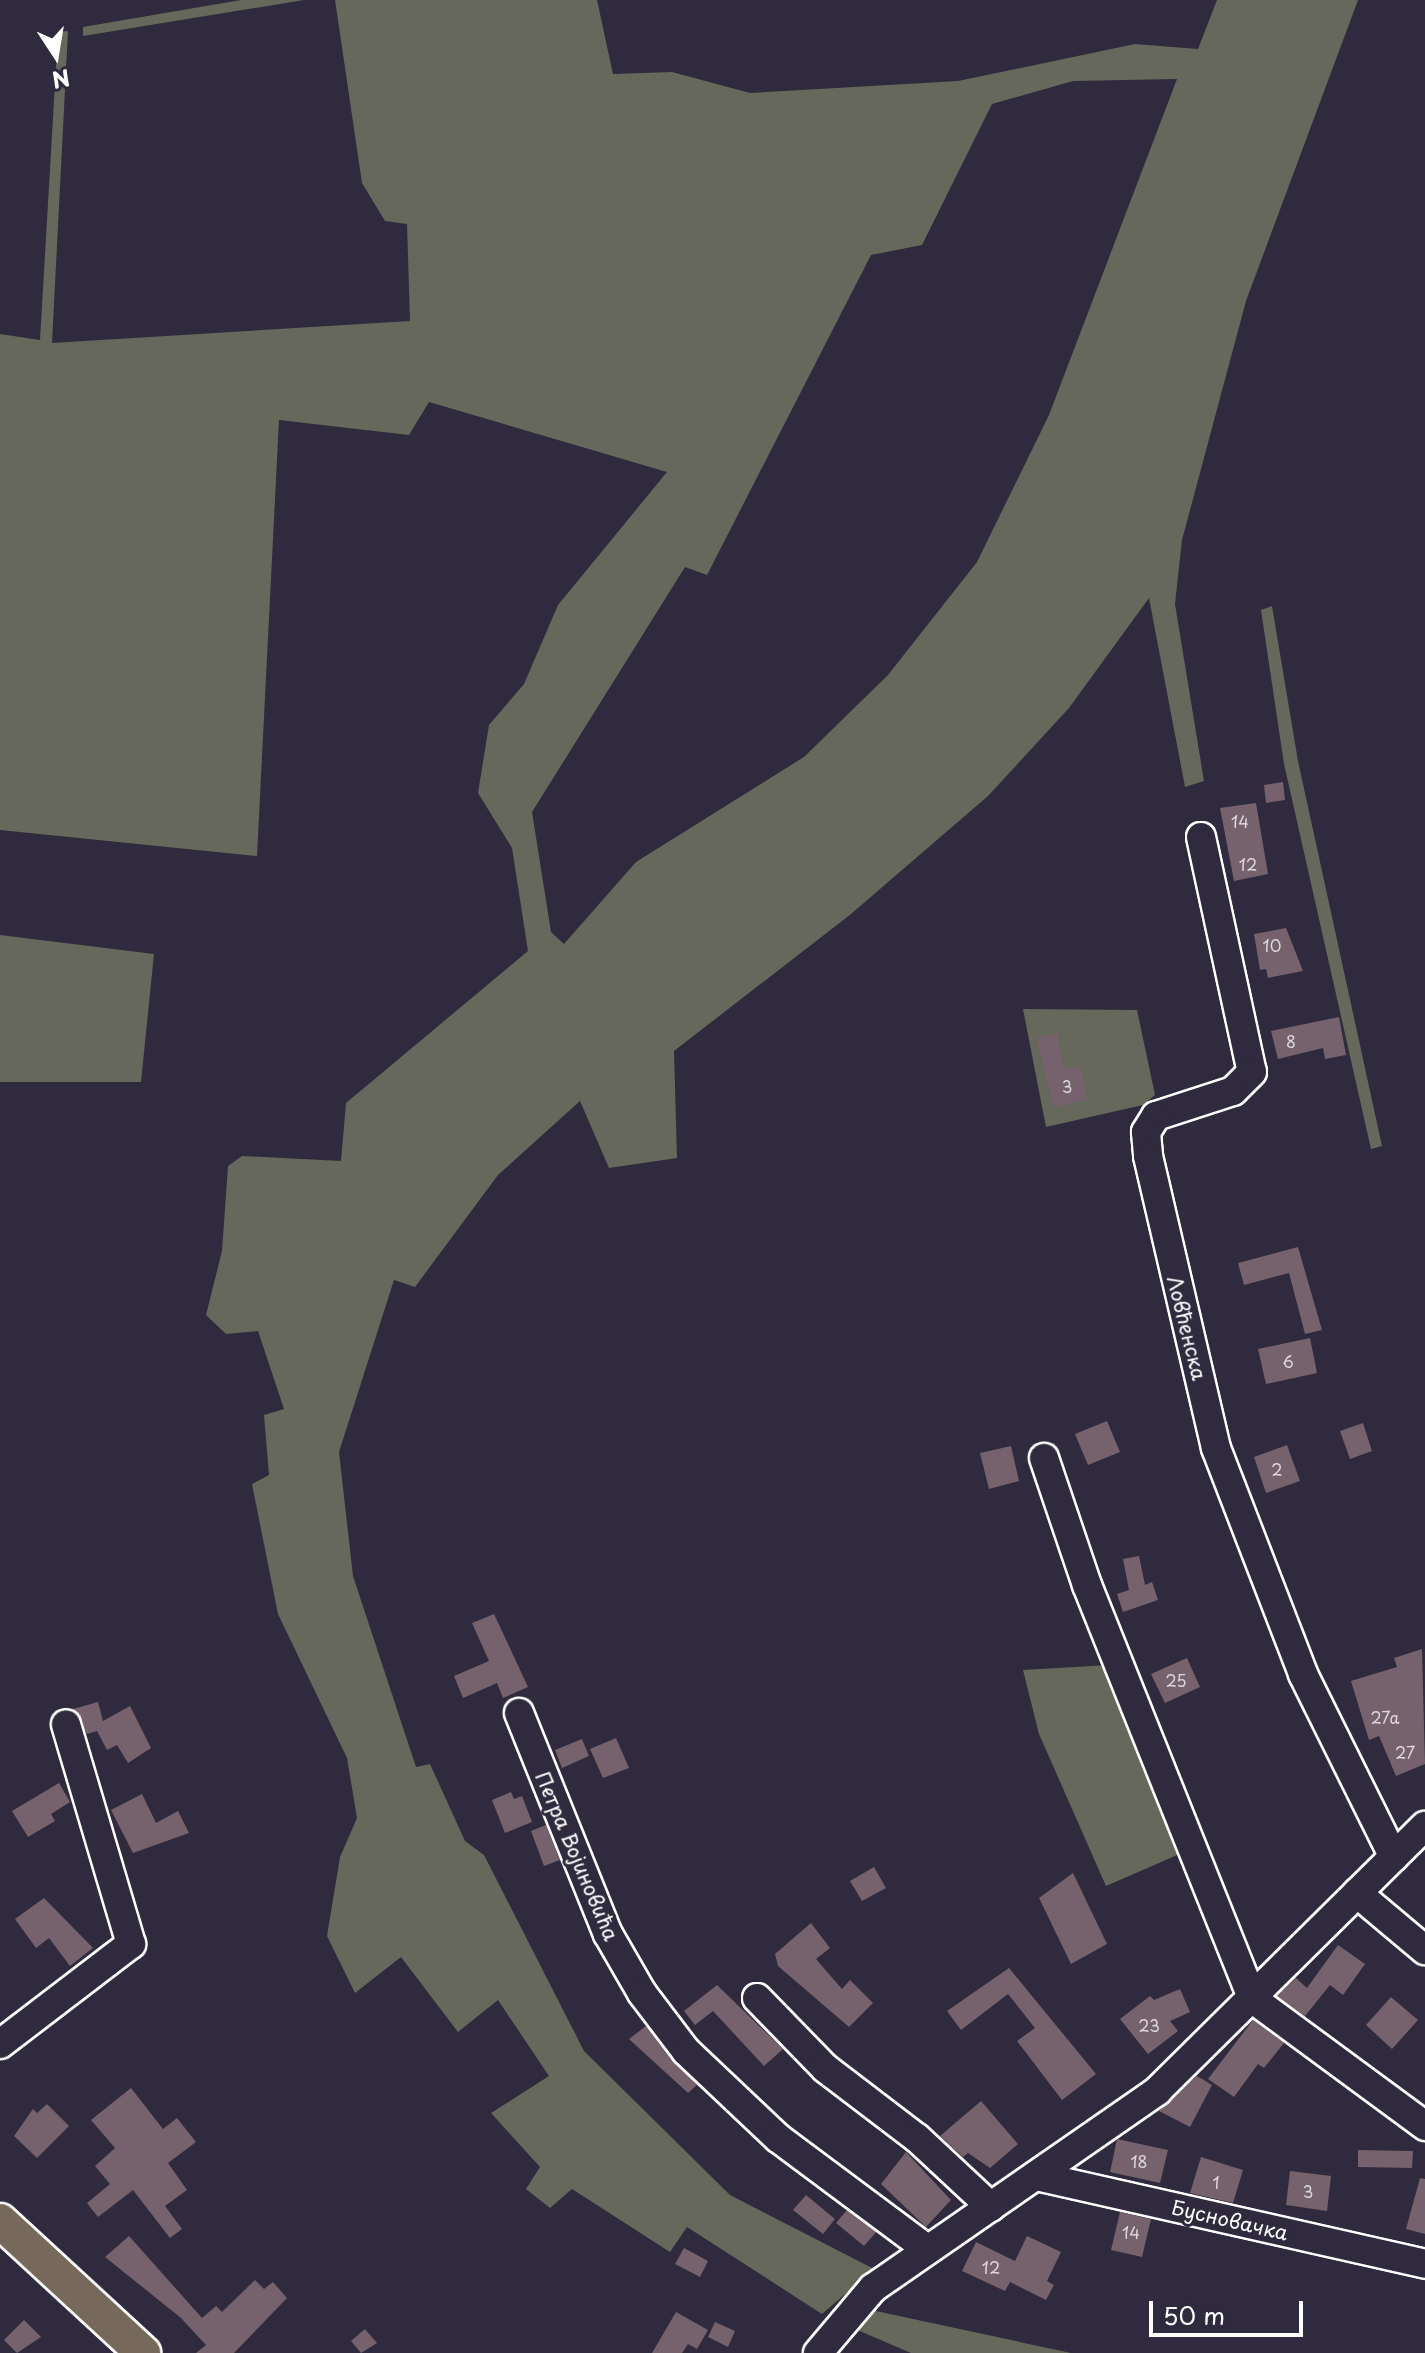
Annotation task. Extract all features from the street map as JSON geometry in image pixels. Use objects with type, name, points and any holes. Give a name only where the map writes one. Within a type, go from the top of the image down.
[{"type":"main road","points":[[0,2221],[143,2353]]},
{"type":"street","name":"Ловћенска","points":[[1201,837],[1252,1072],[1233,1091],[1156,1116],[1146,1132],[1148,1156],[1216,1448],[1303,1674],[1394,1857]]},
{"type":"street","points":[[1044,1458],[1087,1585],[1253,1999],[1425,2126]]},
{"type":"street","name":"Петра Војиновића","points":[[519,1713],[608,1934],[650,2005],[686,2051],[778,2138],[928,2250]]},
{"type":"street","points":[[0,2044],[131,1944],[66,1724]]},
{"type":"street","points":[[818,2353],[849,2310],[928,2250],[1157,2091],[1425,1826]]},
{"type":"street","points":[[1357,1893],[1425,1950]]},
{"type":"street","points":[[757,1998],[825,2068],[917,2138],[991,2207]]},
{"type":"street","name":"Бусновачка","points":[[1036,2176],[1425,2264]]},
{"type":"green space","points":[[241,0],[304,0],[83,36],[83,27]]},
{"type":"green space","points":[[335,0],[597,0],[613,74],[672,72],[750,93],[958,81],[1135,44],[1198,49],[1217,0],[1358,0],[1246,301],[1182,540],[1175,604],[1204,781],[1185,787],[1149,598],[1069,708],[988,796],[851,914],[674,1051],[677,1158],[609,1168],[580,1101],[498,1175],[415,1287],[394,1280],[339,1452],[353,1576],[416,1767],[430,1764],[465,1841],[484,1855],[584,2051],[730,2195],[874,2269],[822,2314],[687,2227],[670,2252],[572,2189],[550,2208],[526,2189],[540,2167],[491,2113],[549,2076],[498,2000],[458,2032],[401,1957],[355,1993],[327,1936],[340,1857],[357,1818],[347,1758],[278,1614],[252,1484],[269,1475],[264,1415],[284,1409],[258,1331],[226,1334],[206,1315],[222,1251],[228,1166],[242,1156],[341,1161],[346,1103],[528,951],[512,848],[478,793],[489,725],[524,684],[558,605],[667,472],[429,402],[409,435],[279,420],[257,856],[0,830],[0,334],[40,340],[58,32],[68,31],[52,343],[410,321],[407,224],[385,221],[362,183]],"holes":[[[1177,79],[1049,415],[977,562],[888,675],[804,757],[636,862],[564,944],[551,932],[532,812],[685,567],[707,575],[871,255],[922,245],[992,104],[1073,81]]]},
{"type":"green space","points":[[1272,606],[1298,761],[1382,1146],[1371,1149],[1284,764],[1261,610]]},
{"type":"green space","points":[[0,935],[154,954],[141,1082],[0,1082]]},
{"type":"green space","points":[[1023,1009],[1137,1010],[1155,1095],[1143,1105],[1046,1127]]},
{"type":"green space","points":[[1109,1665],[1182,1853],[1106,1886],[1039,1734],[1023,1670]]},
{"type":"green space","points":[[862,2308],[1071,2353],[911,2353],[848,2326]]},
{"type":"building","points":[[1283,782],[1285,800],[1266,803],[1264,785]]},
{"type":"building","points":[[1256,803],[1268,874],[1234,881],[1220,808]]},
{"type":"building","points":[[1286,928],[1303,971],[1268,978],[1266,969],[1260,970],[1254,934]]},
{"type":"building","points":[[1339,1017],[1346,1055],[1325,1059],[1323,1048],[1278,1059],[1271,1031]]},
{"type":"building","points":[[1057,1033],[1064,1069],[1081,1066],[1087,1100],[1053,1107],[1036,1037]]},
{"type":"building","points":[[1298,1247],[1322,1330],[1305,1334],[1289,1273],[1244,1285],[1238,1263]]},
{"type":"building","points":[[1310,1338],[1317,1373],[1266,1384],[1258,1349]]},
{"type":"building","points":[[1107,1421],[1120,1452],[1088,1465],[1075,1434]]},
{"type":"building","points":[[1363,1423],[1372,1451],[1350,1459],[1340,1431]]},
{"type":"building","points":[[1287,1445],[1300,1481],[1266,1493],[1254,1457]]},
{"type":"building","points":[[1011,1446],[1019,1481],[989,1489],[980,1453]]},
{"type":"building","points":[[1139,1556],[1145,1585],[1152,1582],[1158,1600],[1123,1612],[1117,1594],[1129,1590],[1123,1559]]},
{"type":"building","points":[[494,1614],[528,1687],[503,1698],[497,1683],[463,1698],[454,1676],[489,1661],[472,1623]]},
{"type":"building","points":[[1422,1649],[1425,1764],[1396,1776],[1379,1736],[1369,1740],[1351,1681],[1397,1667],[1394,1658]]},
{"type":"building","points":[[1187,1658],[1200,1687],[1165,1703],[1151,1674]]},
{"type":"building","points":[[98,1702],[103,1721],[130,1706],[151,1748],[128,1763],[117,1745],[107,1750],[97,1731],[87,1734],[73,1709]]},
{"type":"building","points":[[616,1738],[629,1768],[603,1778],[590,1749]]},
{"type":"building","points":[[582,1739],[589,1756],[562,1768],[555,1750]]},
{"type":"building","points":[[59,1783],[70,1802],[51,1814],[55,1821],[28,1837],[12,1811]]},
{"type":"building","points":[[511,1792],[514,1799],[522,1796],[532,1822],[505,1833],[492,1800]]},
{"type":"building","points":[[142,1794],[156,1823],[178,1811],[189,1833],[133,1853],[111,1810]]},
{"type":"building","points":[[546,1825],[560,1860],[544,1866],[531,1831]]},
{"type":"building","points":[[874,1867],[886,1888],[862,1901],[850,1881]]},
{"type":"building","points":[[1073,1873],[1107,1944],[1071,1964],[1039,1898]]},
{"type":"building","points":[[44,1898],[93,1948],[70,1966],[49,1938],[36,1948],[15,1919]]},
{"type":"building","points":[[811,1923],[830,1948],[816,1959],[842,1989],[850,1980],[873,2003],[849,2027],[778,1966],[775,1954]]},
{"type":"building","points":[[1338,1945],[1365,1964],[1343,1995],[1330,1985],[1305,2016],[1277,1996],[1296,1978],[1307,1988]]},
{"type":"building","points":[[1009,1968],[1096,2074],[1062,2100],[1017,2041],[1035,2028],[1008,1994],[961,2030],[947,2011]]},
{"type":"building","points":[[717,1985],[783,2049],[764,2066],[713,2011],[695,2025],[684,2011]]},
{"type":"building","points":[[1180,1989],[1190,2012],[1170,2021],[1178,2031],[1148,2054],[1120,2019],[1150,1996],[1154,2000]]},
{"type":"building","points":[[1391,1997],[1418,2020],[1392,2049],[1366,2025]]},
{"type":"building","points":[[1253,2020],[1284,2043],[1264,2068],[1258,2064],[1234,2097],[1208,2079]]},
{"type":"building","points":[[646,2026],[697,2085],[688,2093],[629,2039]]},
{"type":"building","points":[[1197,2076],[1212,2085],[1190,2127],[1159,2111]]},
{"type":"building","points":[[131,2088],[163,2129],[177,2118],[196,2142],[168,2163],[187,2190],[165,2206],[182,2229],[170,2238],[133,2190],[98,2217],[87,2203],[110,2184],[95,2166],[115,2148],[91,2120]]},
{"type":"building","points":[[981,2101],[1018,2144],[990,2168],[968,2153],[963,2157],[940,2136]]},
{"type":"building","points":[[47,2104],[69,2126],[37,2158],[14,2136],[33,2109],[37,2113]]},
{"type":"building","points":[[1117,2139],[1168,2150],[1160,2183],[1110,2172]]},
{"type":"building","points":[[1358,2150],[1413,2151],[1412,2168],[1358,2167]]},
{"type":"building","points":[[906,2152],[951,2200],[926,2227],[881,2184]]},
{"type":"building","points":[[1201,2157],[1243,2170],[1233,2203],[1190,2193]]},
{"type":"building","points":[[1290,2171],[1331,2176],[1327,2211],[1286,2205]]},
{"type":"building","points":[[1420,2178],[1425,2179],[1425,2234],[1406,2229]]},
{"type":"building","points":[[806,2195],[835,2219],[823,2234],[793,2210]]},
{"type":"building","points":[[847,2210],[876,2232],[864,2246],[836,2223]]},
{"type":"building","points":[[1120,2212],[1151,2219],[1142,2257],[1111,2250]]},
{"type":"building","points":[[129,2236],[202,2318],[216,2306],[222,2312],[255,2280],[264,2289],[273,2282],[287,2298],[234,2353],[196,2353],[206,2345],[181,2318],[105,2257]]},
{"type":"building","points":[[1027,2236],[1061,2252],[1047,2281],[1054,2285],[1046,2300],[1010,2282],[1005,2291],[962,2271],[976,2242],[1015,2261]]},
{"type":"building","points":[[684,2248],[708,2261],[700,2277],[675,2264]]},
{"type":"building","points":[[676,2312],[708,2330],[697,2349],[688,2344],[682,2353],[652,2353]]},
{"type":"building","points":[[24,2320],[41,2337],[17,2353],[4,2340]]},
{"type":"building","points":[[715,2322],[735,2331],[728,2347],[708,2337]]},
{"type":"building","points":[[365,2329],[377,2343],[361,2353],[351,2341]]}]
